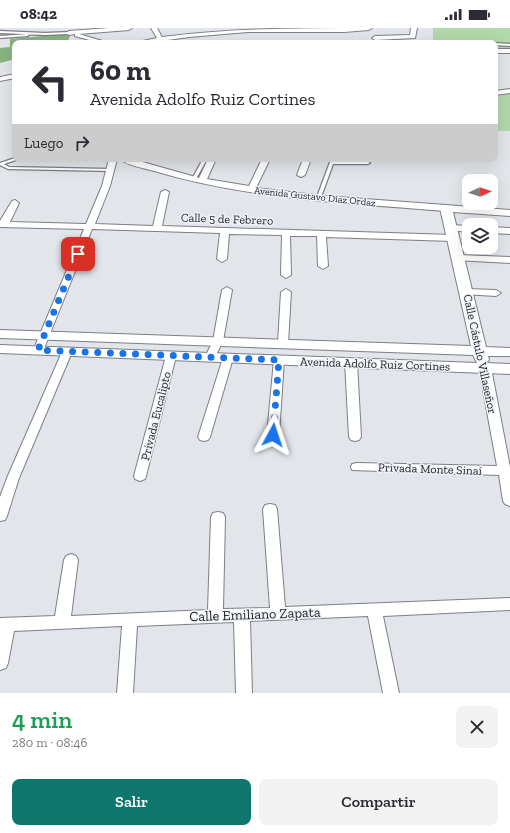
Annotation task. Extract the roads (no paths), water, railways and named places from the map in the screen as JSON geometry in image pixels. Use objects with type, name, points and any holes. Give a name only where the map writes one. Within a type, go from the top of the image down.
[{"type":"street","points":[[69,33],[129,28]]},
{"type":"street","points":[[154,28],[159,40]]},
{"type":"street","points":[[168,40],[248,30],[344,30],[368,28],[375,40],[412,37],[414,28]]},
{"type":"street","points":[[69,33],[95,40]]},
{"type":"street","points":[[498,51],[510,52]]},
{"type":"street","points":[[0,79],[12,77]]},
{"type":"street","points":[[498,93],[510,91]]},
{"type":"street","points":[[38,350],[106,186],[112,162]]},
{"type":"street","name":"Avenida Gustavo Díaz Ordaz","points":[[139,162],[162,171],[198,180],[251,190],[510,213]]},
{"type":"street","points":[[198,180],[210,162]]},
{"type":"street","points":[[251,190],[265,162]]},
{"type":"street","points":[[301,175],[307,162]]},
{"type":"street","points":[[157,229],[165,192]]},
{"type":"street","points":[[2,224],[15,204]]},
{"type":"street","name":"Calle Cástulo Villaseñor","points":[[446,208],[484,368],[510,501]]},
{"type":"street","name":"Calle 5 de Febrero","points":[[2,224],[321,234],[452,233],[462,231]]},
{"type":"street","points":[[498,230],[510,231]]},
{"type":"street","points":[[222,259],[225,231]]},
{"type":"street","points":[[286,233],[286,275]]},
{"type":"street","points":[[321,234],[323,266]]},
{"type":"street","points":[[458,258],[510,260]]},
{"type":"street","points":[[210,357],[218,341],[227,290]]},
{"type":"street","points":[[283,343],[286,292]]},
{"type":"street","points":[[466,292],[496,293]]},
{"type":"street","name":"Avenida Adolfo Ruiz Cortines","points":[[0,334],[45,334],[510,352]]},
{"type":"street","name":"Avenida Adolfo Ruiz Cortines","points":[[0,349],[510,369]]},
{"type":"street","points":[[0,516],[13,478],[67,352]]},
{"type":"street","name":"Privada Eucalipto","points":[[140,476],[171,356]]},
{"type":"street","points":[[204,437],[228,358]]},
{"type":"street","points":[[273,435],[279,360]]},
{"type":"street","points":[[351,362],[355,437]]},
{"type":"street","name":"Privada Monte Sinaí","points":[[357,467],[506,478]]},
{"type":"street","points":[[270,509],[278,613]]},
{"type":"street","points":[[215,610],[218,517]]},
{"type":"street","points":[[62,622],[71,560]]},
{"type":"street","name":"Calle Emiliano Zapata","points":[[3,624],[130,619],[215,610],[242,615],[510,604]]},
{"type":"street","points":[[374,609],[391,693]]},
{"type":"street","points":[[242,615],[244,693]]},
{"type":"street","points":[[125,693],[130,619]]},
{"type":"street","points":[[0,663],[3,624]]},
{"type":"lane","points":[[0,32],[45,34]]},
{"type":"lane","points":[[0,37],[69,33]]},
{"type":"lane","points":[[498,44],[510,45]]},
{"type":"lane","points":[[12,159],[1,160],[2,166],[8,168],[110,170]]},
{"type":"lane","points":[[198,180],[205,162]]},
{"type":"lane","points":[[319,197],[331,163],[368,163]]}]
